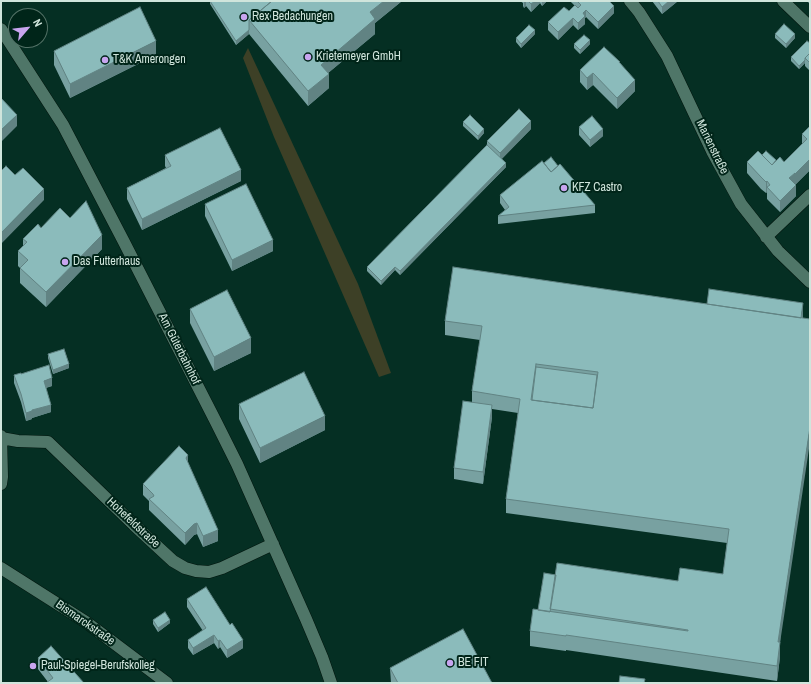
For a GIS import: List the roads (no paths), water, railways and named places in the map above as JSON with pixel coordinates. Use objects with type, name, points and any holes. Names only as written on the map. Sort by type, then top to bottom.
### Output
[{"type":"street","name":"Marienstraße","points":[[630,1],[639,12],[667,56],[712,151],[741,204],[778,251],[810,282]]},
{"type":"street","points":[[783,1],[810,27]]},
{"type":"street","name":"Am Güterbahnhof","points":[[1,28],[63,125],[216,422],[237,464],[273,544],[322,657],[331,683]]},
{"type":"street","points":[[766,237],[810,195]]},
{"type":"street","name":"Hohefeldstraße","points":[[1,484],[1,437],[18,441],[48,442],[173,561],[185,568],[209,572],[222,568],[273,544]]},
{"type":"street","name":"Bismarckstraße","points":[[1,568],[86,622],[167,683]]},
{"type":"place","name":"Rex Bedachungen","points":[[244,17]]},
{"type":"place","name":"Krietemeyer GmbH","points":[[308,57]]},
{"type":"place","name":"T&K Amerongen","points":[[105,60]]},
{"type":"place","name":"KFZ Castro","points":[[564,188]]},
{"type":"place","name":"Das Futterhaus","points":[[65,262]]},
{"type":"place","name":"BE FIT","points":[[450,663]]},
{"type":"place","name":"Paul-Spiegel-Berufskolleg","points":[[33,666]]}]
